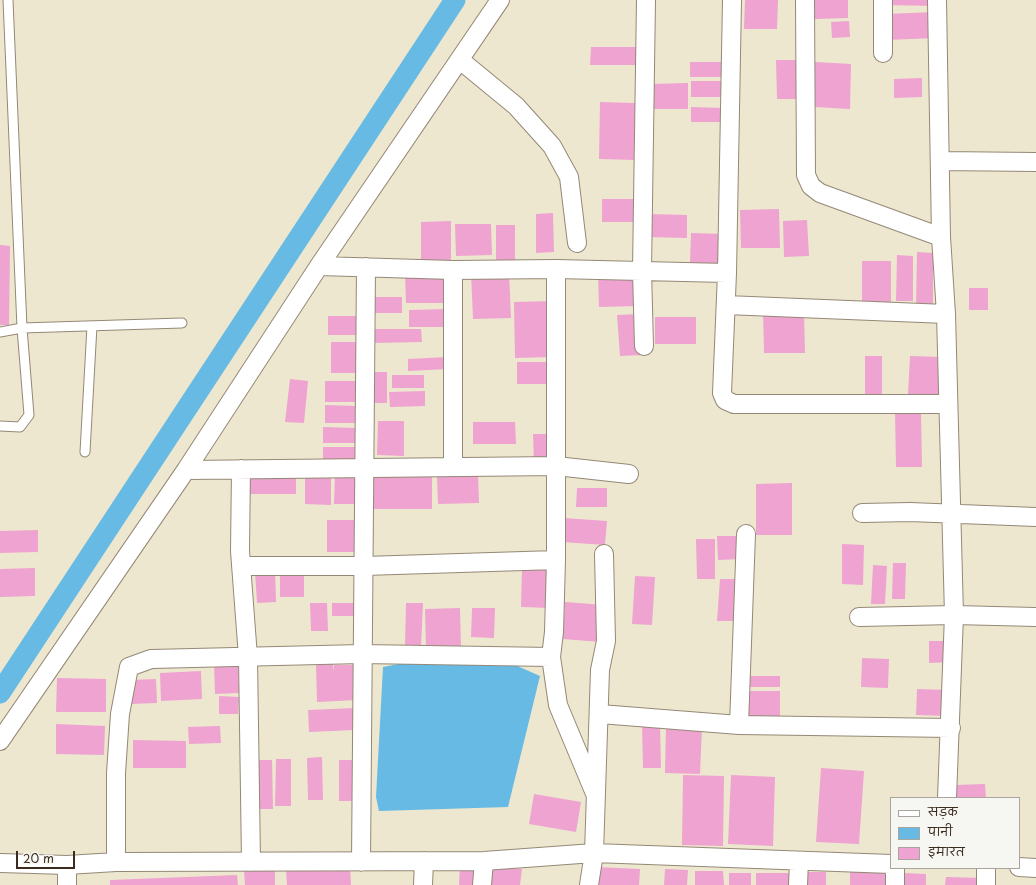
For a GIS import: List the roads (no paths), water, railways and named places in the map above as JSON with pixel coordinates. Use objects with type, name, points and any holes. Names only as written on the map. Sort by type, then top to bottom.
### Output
[{"type":"street","points":[[0,741],[186,470],[319,266],[500,0]]},
{"type":"street","points":[[644,346],[642,270],[646,0]]},
{"type":"street","points":[[732,0],[727,273],[722,393],[725,400],[734,404],[948,404]]},
{"type":"street","points":[[805,0],[806,175],[811,186],[820,193],[941,237]]},
{"type":"street","points":[[883,0],[883,53]]},
{"type":"street","points":[[937,0],[941,237],[946,314],[954,614],[951,728],[947,797]]},
{"type":"street","points":[[460,60],[516,106],[552,146],[569,177],[577,243]]},
{"type":"street","points":[[940,161],[1036,162]]},
{"type":"street","points":[[319,266],[366,266],[452,270],[556,269],[727,273]]},
{"type":"street","points":[[361,862],[366,266]]},
{"type":"street","points":[[556,269],[556,560],[551,657],[558,705],[596,796]]},
{"type":"street","points":[[452,270],[453,467]]},
{"type":"street","points":[[726,305],[946,314]]},
{"type":"street","points":[[186,470],[556,466],[630,474]]},
{"type":"street","points":[[241,469],[241,566],[248,657],[251,862]]},
{"type":"street","points":[[862,513],[910,512],[1036,517]]},
{"type":"street","points":[[739,726],[746,534]]},
{"type":"street","points":[[589,885],[594,853],[600,714],[600,670],[606,641],[604,554]]},
{"type":"street","points":[[241,566],[364,566],[556,560]]},
{"type":"street","points":[[859,617],[954,614],[1036,617]]},
{"type":"street","points":[[116,862],[116,773],[120,714],[129,667],[151,659],[362,654],[551,657]]},
{"type":"street","points":[[600,714],[739,726],[951,728]]},
{"type":"street","points":[[0,863],[67,865],[116,862],[484,861],[594,853],[890,864]]},
{"type":"street","points":[[422,885],[424,861]]},
{"type":"street","points":[[482,885],[484,861]]},
{"type":"street","points":[[798,885],[799,861]]},
{"type":"street","points":[[67,865],[67,885]]},
{"type":"street","points":[[1020,867],[1036,868]]},
{"type":"street","points":[[895,869],[895,885]]},
{"type":"street","points":[[986,869],[986,885]]},
{"type":"lane","points":[[0,426],[20,427],[29,415],[22,328],[8,0]]},
{"type":"lane","points":[[0,332],[22,328],[182,323]]},
{"type":"lane","points":[[85,452],[92,326]]},
{"type":"water","points":[[499,658],[540,676],[508,807],[379,811],[376,797],[383,667],[409,662]]},
{"type":"waterway","points":[[0,693],[455,0]]}]
